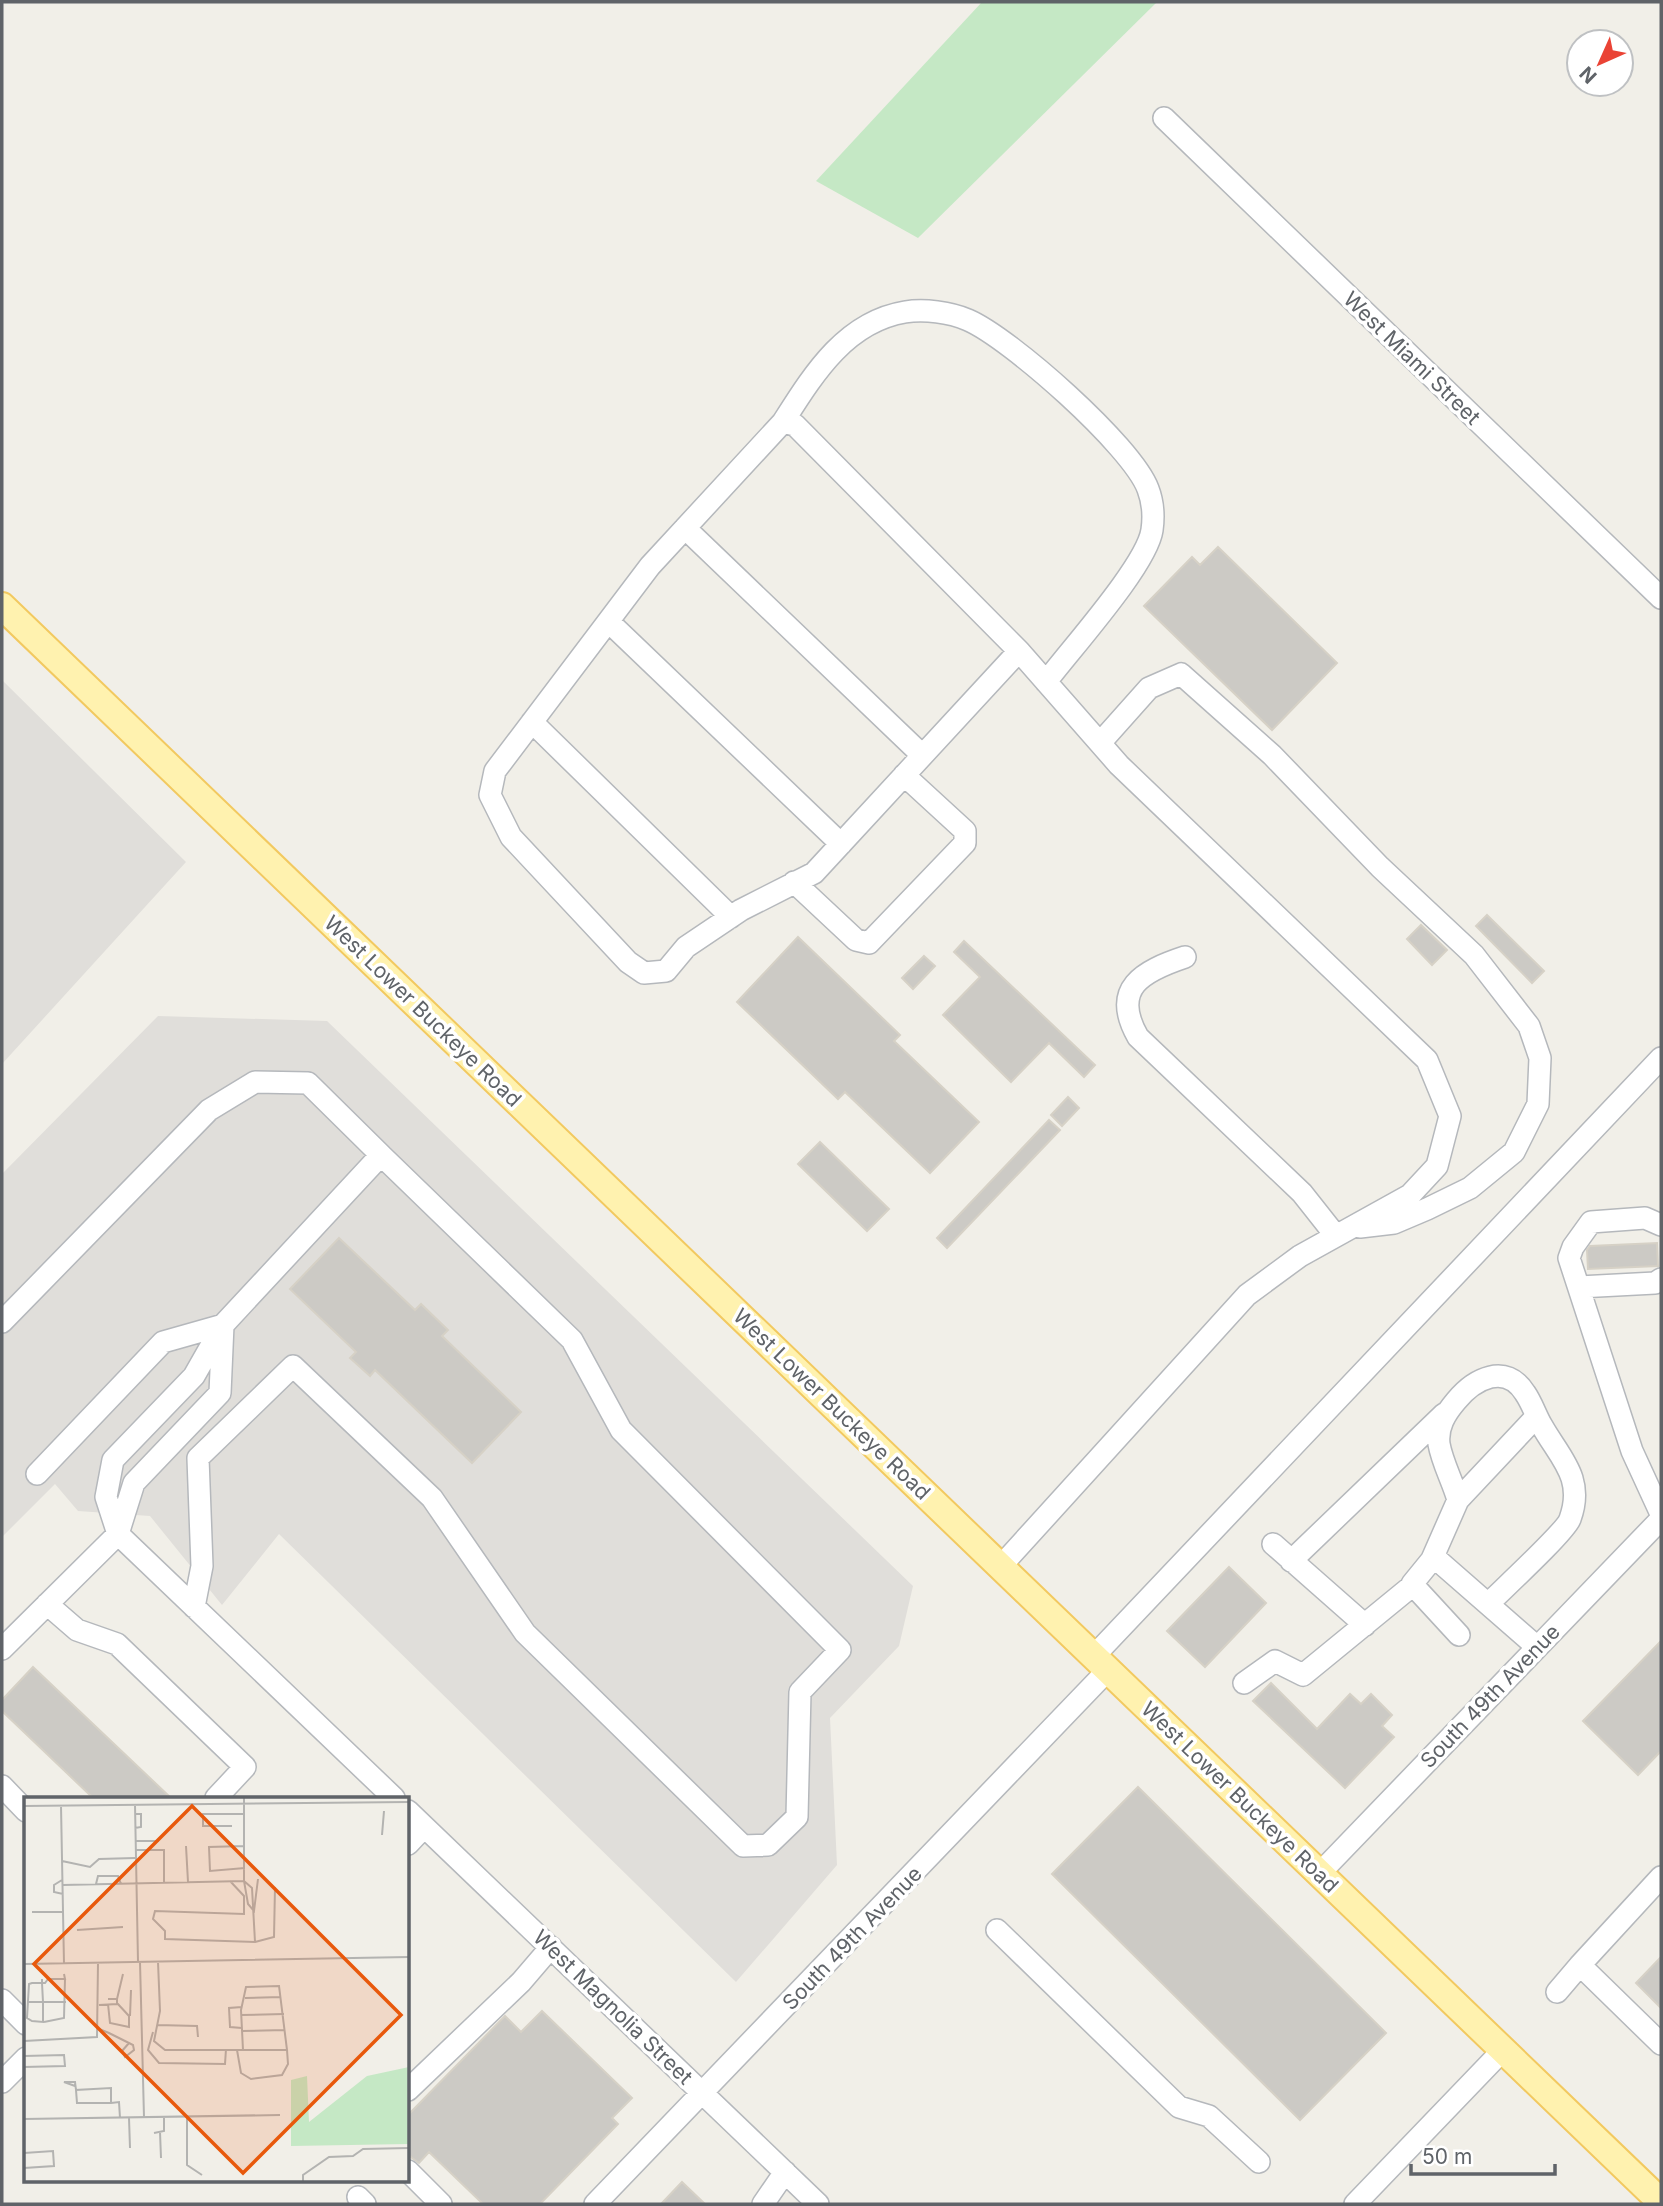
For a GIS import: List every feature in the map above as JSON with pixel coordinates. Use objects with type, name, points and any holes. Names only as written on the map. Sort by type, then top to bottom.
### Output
[{"type":"main road","name":"West Lower Buckeye Road","points":[[2,606],[1503,2050],[1657,2202]]},
{"type":"street","name":"West Miami Street","points":[[1164,118],[1661,598]]},
{"type":"street","points":[[1019,651],[814,873],[731,917],[686,947],[666,971],[644,973],[628,962],[512,837],[490,795],[495,771],[650,566],[783,422],[811,377],[831,352],[879,319],[897,314],[940,312],[967,319],[1003,340],[1049,379],[1126,453],[1147,487],[1153,512],[1149,543],[1137,564],[1046,682]]},
{"type":"street","points":[[783,422],[795,425],[1019,651],[1100,743],[1427,1060],[1450,1116],[1437,1166],[1410,1195],[1300,1256],[1247,1295],[1000,1566]]},
{"type":"street","points":[[685,528],[922,755]]},
{"type":"street","points":[[609,622],[841,844]]},
{"type":"street","points":[[1100,743],[1149,688],[1181,674],[1231,722],[1272,755],[1380,867],[1474,955],[1529,1026],[1540,1058],[1538,1104],[1514,1152],[1469,1188],[1427,1209],[1394,1223],[1343,1232]]},
{"type":"street","points":[[533,722],[731,917]]},
{"type":"street","points":[[794,882],[856,940],[869,943],[965,843],[965,831],[904,775]]},
{"type":"street","points":[[1185,957],[1140,976],[1130,990],[1128,1020],[1138,1037],[1343,1232]]},
{"type":"street","name":"South 49th Avenue","points":[[595,2204],[703,2094],[1661,1058]]},
{"type":"street","points":[[2,1322],[209,1110],[255,1082],[308,1083],[572,1340],[621,1430],[840,1650],[800,1692],[797,1817],[768,1845],[743,1846],[525,1633],[432,1497],[293,1366],[198,1458],[202,1566],[194,1606]]},
{"type":"street","points":[[381,1155],[223,1325],[194,1376],[113,1460],[106,1497],[118,1534],[393,1797]]},
{"type":"street","points":[[1661,1225],[1645,1218],[1591,1222],[1580,1233],[1569,1258],[1632,1451],[1661,1517]]},
{"type":"street","points":[[1579,1287],[1655,1283],[1661,1279]]},
{"type":"street","points":[[37,1474],[163,1342],[223,1325]]},
{"type":"street","points":[[2,1649],[118,1534],[134,1483],[220,1393],[223,1325]]},
{"type":"street","points":[[1292,1561],[1323,1534],[1465,1390],[1482,1378],[1498,1374],[1517,1382],[1536,1417],[1570,1468],[1574,1498],[1569,1521],[1488,1604]]},
{"type":"street","points":[[1450,1407],[1438,1429],[1439,1447],[1458,1500]]},
{"type":"street","points":[[1459,1635],[1413,1586],[1413,1580],[1432,1559],[1458,1500],[1536,1417]]},
{"type":"street","name":"South 49th Avenue","points":[[1319,1874],[1661,1517]]},
{"type":"street","points":[[1273,1544],[1365,1625]]},
{"type":"street","points":[[1432,1559],[1441,1561],[1537,1647]]},
{"type":"street","points":[[1244,1683],[1275,1661],[1303,1675],[1413,1586]]},
{"type":"street","points":[[47,1604],[77,1630],[117,1644],[245,1767],[217,1797]]},
{"type":"street","points":[[2,1786],[24,1809]]},
{"type":"street","name":"West Magnolia Street","points":[[410,1813],[818,2204]]},
{"type":"street","points":[[410,1842],[424,1827]]},
{"type":"street","points":[[1557,1993],[1661,1877]]},
{"type":"street","points":[[997,1930],[1179,2107],[1209,2116],[1259,2162]]},
{"type":"street","points":[[410,2088],[521,1982],[551,1947]]},
{"type":"street","points":[[1580,1965],[1661,2045]]},
{"type":"street","points":[[2,2000],[24,2022]]},
{"type":"street","points":[[1355,2204],[1503,2050]]},
{"type":"street","points":[[2,2082],[24,2060]]},
{"type":"street","points":[[763,2204],[785,2172]]},
{"type":"street","points":[[410,2173],[441,2204]]},
{"type":"shaded area","points":[[2,680],[186,862],[2,1064]]},
{"type":"shaded area","points":[[158,1016],[327,1021],[913,1586],[899,1646],[830,1718],[837,1865],[736,1982],[279,1534],[222,1605],[150,1516],[78,1511],[55,1484],[2,1537],[2,1174]]},
{"type":"green space","points":[[982,2],[1157,2],[918,238],[816,181]]},
{"type":"building","points":[[1218,547],[1337,663],[1272,730],[1144,606],[1192,557],[1200,565]]},
{"type":"building","points":[[1487,915],[1544,971],[1532,983],[1476,926]]},
{"type":"building","points":[[1421,925],[1447,950],[1432,965],[1407,939]]},
{"type":"building","points":[[798,937],[900,1035],[894,1041],[979,1122],[930,1173],[845,1092],[838,1099],[737,1002]]},
{"type":"building","points":[[964,941],[1095,1065],[1084,1077],[1049,1043],[1011,1082],[943,1015],[980,977],[954,952]]},
{"type":"building","points":[[924,956],[935,966],[913,989],[902,978]]},
{"type":"building","points":[[1068,1097],[1079,1108],[1062,1126],[1051,1115]]},
{"type":"building","points":[[1049,1120],[1060,1130],[947,1248],[937,1238]]},
{"type":"building","points":[[820,1142],[889,1209],[867,1231],[798,1164]]},
{"type":"building","points":[[339,1238],[415,1310],[421,1304],[448,1330],[442,1336],[521,1412],[472,1463],[375,1370],[370,1376],[350,1358],[356,1352],[290,1289]]},
{"type":"building","points":[[1657,1243],[1658,1266],[1588,1269],[1587,1250],[1590,1246]]},
{"type":"building","points":[[1229,1567],[1266,1603],[1205,1667],[1167,1631]]},
{"type":"building","points":[[1661,1641],[1661,1751],[1638,1775],[1583,1721]]},
{"type":"building","points":[[33,1667],[170,1797],[92,1797],[2,1711],[2,1700]]},
{"type":"building","points":[[1271,1683],[1317,1729],[1350,1694],[1361,1704],[1371,1694],[1392,1715],[1382,1726],[1394,1737],[1345,1788],[1253,1701]]},
{"type":"building","points":[[1138,1787],[1386,2033],[1300,2120],[1052,1874]]},
{"type":"building","points":[[1661,1957],[1661,2008],[1636,1983]]},
{"type":"building","points":[[542,2011],[632,2098],[612,2118],[618,2124],[540,2204],[483,2204],[429,2152],[419,2163],[410,2156],[410,2113],[505,2016],[521,2032]]},
{"type":"building","points":[[682,2182],[705,2204],[661,2204]]}]
